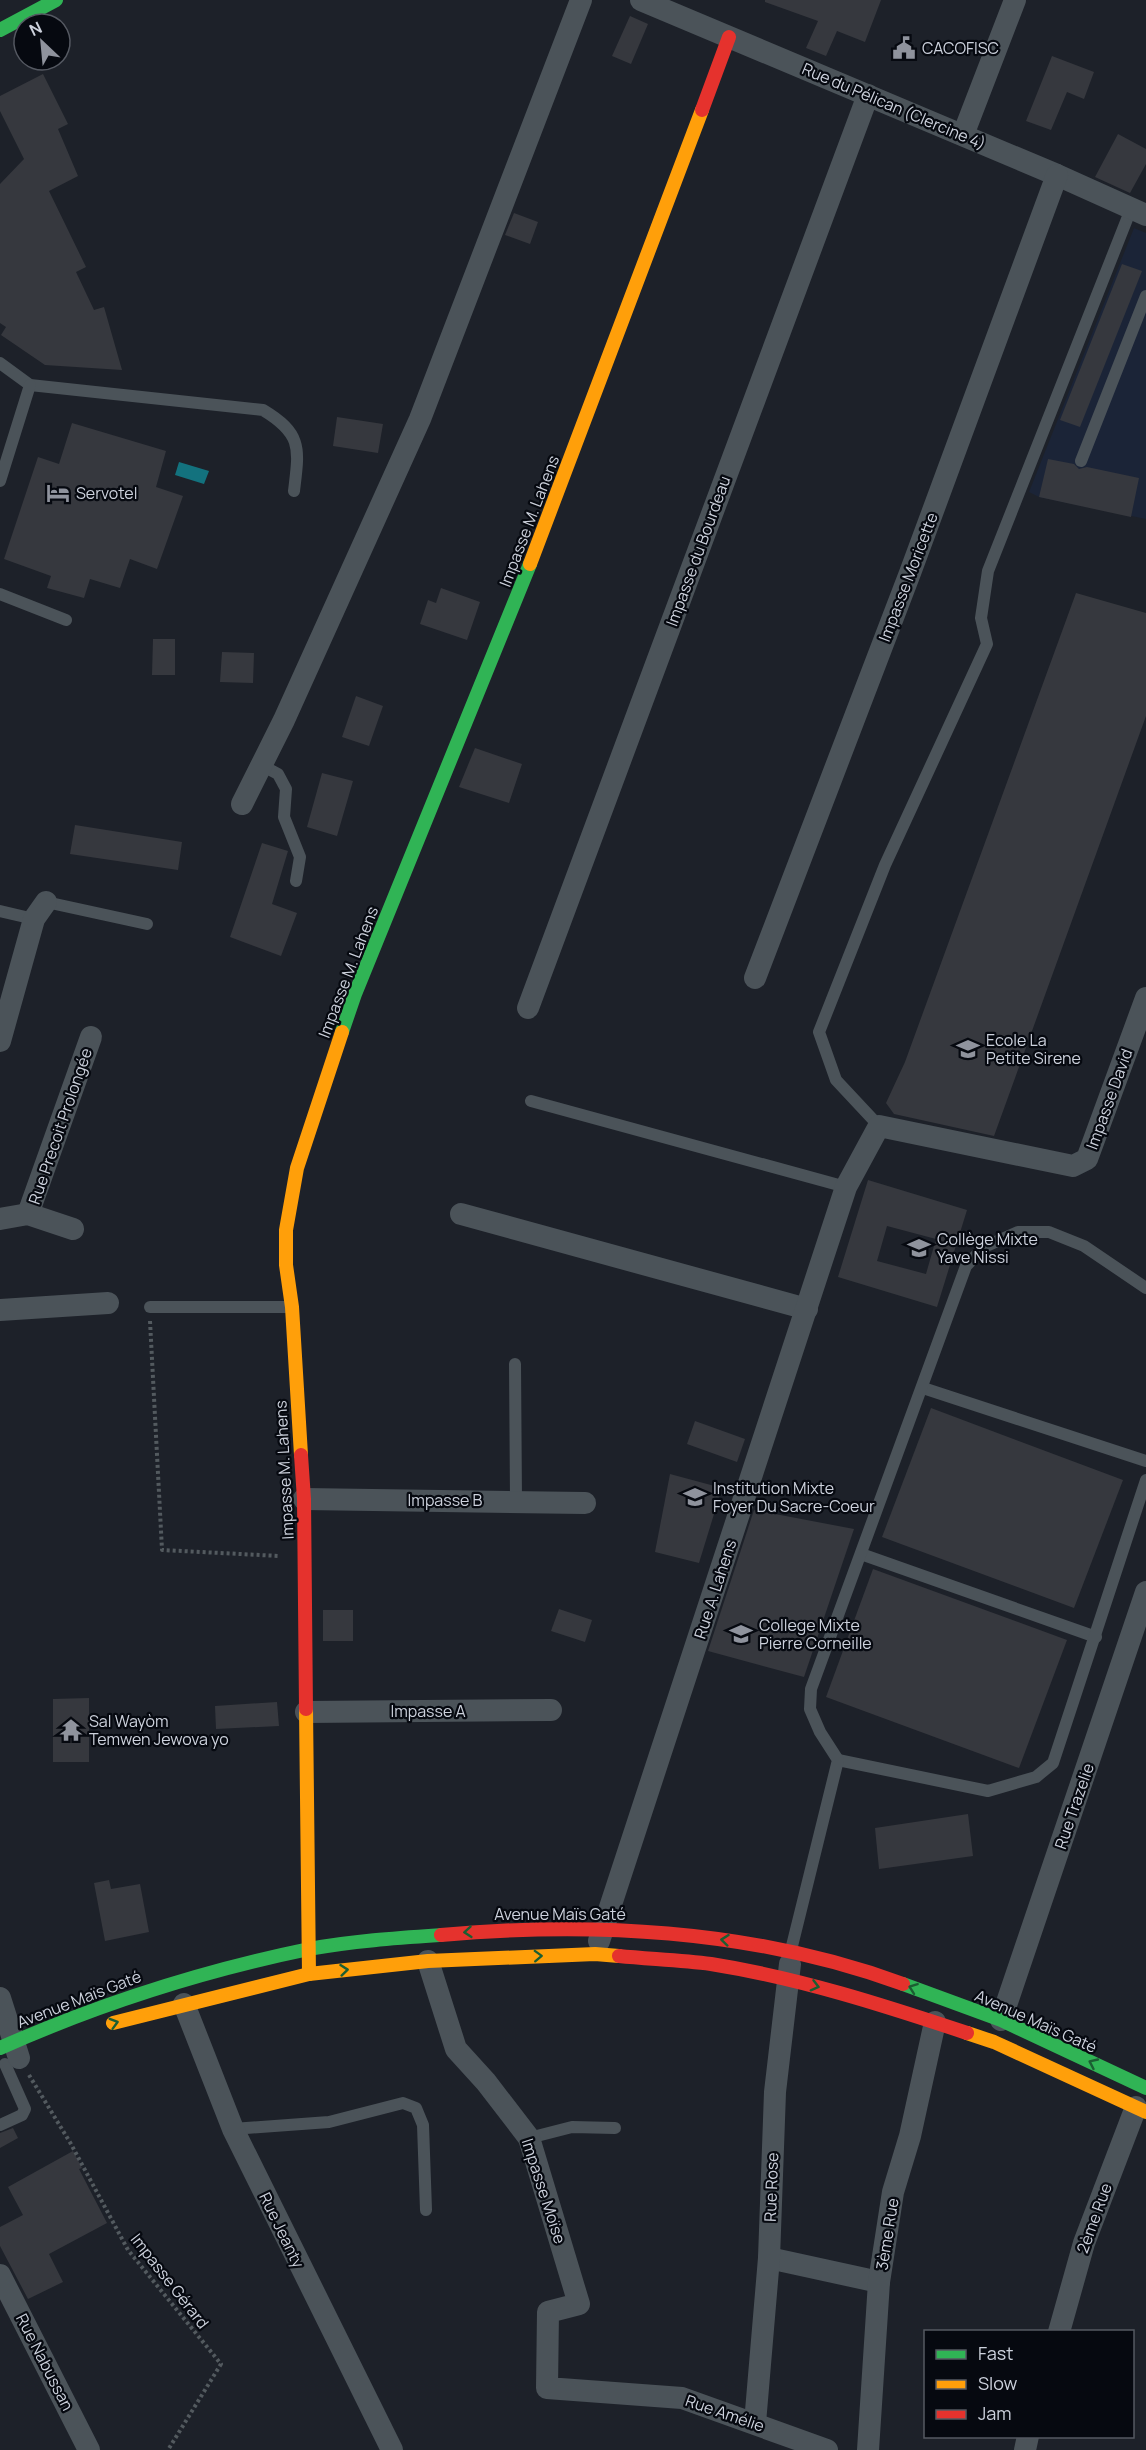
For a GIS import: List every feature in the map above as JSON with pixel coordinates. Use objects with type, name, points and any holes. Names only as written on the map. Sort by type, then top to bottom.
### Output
[{"type":"main road","points":[[0,30],[56,0]]},
{"type":"main road","name":"Impasse M. Lahens","points":[[309,1974],[304,1499],[292,1308],[286,1265],[286,1230],[297,1168],[355,994],[550,516],[729,38]]},
{"type":"main road","name":"Avenue Maïs Gaté","points":[[11,2056],[61,2021],[177,1982],[310,1949],[378,1940],[504,1929],[604,1928],[735,1941],[867,1971],[1001,2020],[1143,2102]]},
{"type":"main road","name":"Avenue Maïs Gaté","points":[[94,2030],[184,2004],[309,1974],[428,1961],[595,1954],[709,1964],[789,1979],[872,2001],[994,2042],[1143,2102]]},
{"type":"street","points":[[242,804],[420,419],[581,0]]},
{"type":"street","name":"Rue du Pélican (Clercine 4)","points":[[641,0],[1058,175],[1138,212]]},
{"type":"street","points":[[963,135],[1015,0]]},
{"type":"street","name":"Impasse du Bourdeau","points":[[528,1008],[868,94]]},
{"type":"street","name":"Impasse Moricette","points":[[755,978],[910,573],[1058,175]]},
{"type":"street","points":[[0,1041],[40,910]]},
{"type":"street","name":"Impasse David","points":[[879,1126],[1073,1166],[1081,1164],[1087,1159],[1146,998]]},
{"type":"street","name":"Rue Precoit Prolongée","points":[[28,1214],[91,1037]]},
{"type":"street","name":"Rue A. Lahens","points":[[595,1954],[846,1186],[879,1126]]},
{"type":"street","points":[[0,1220],[28,1214],[73,1229]]},
{"type":"street","points":[[461,1214],[807,1309]]},
{"type":"street","points":[[0,1310],[108,1303]]},
{"type":"street","name":"Impasse B","points":[[304,1499],[516,1500],[585,1503]]},
{"type":"street","name":"Rue Trazelie","points":[[1001,2020],[1146,1592]]},
{"type":"street","name":"Impasse A","points":[[306,1712],[551,1710]]},
{"type":"street","name":"Rue Rose","points":[[755,2423],[769,2258],[775,2092],[789,1979],[790,1952]]},
{"type":"street","name":"Impasse Moïse","points":[[428,1961],[456,2049],[486,2082],[529,2138],[579,2304],[548,2312],[547,2388]]},
{"type":"street","points":[[0,1998],[11,2056]]},
{"type":"street","name":"Rue Jeanty","points":[[184,2004],[233,2129],[392,2450]]},
{"type":"street","name":"3ème Rue","points":[[868,2450],[879,2282],[893,2192],[909,2136],[935,2022]]},
{"type":"street","name":"2ème Rue","points":[[1059,2330],[1084,2243],[1143,2102]]},
{"type":"street","points":[[769,2258],[879,2282]]},
{"type":"street","name":"Rue Nabussan","points":[[0,2275],[90,2450]]},
{"type":"street","name":"Rue Amélie","points":[[547,2388],[682,2398],[827,2450]]},
{"type":"lane","points":[[879,1126],[836,1080],[819,1032],[885,865],[987,644],[981,618],[988,571],[1138,212]]},
{"type":"lane","points":[[1081,461],[1146,296]]},
{"type":"lane","points":[[0,363],[30,385],[263,410],[282,421],[292,434],[298,453],[294,491]]},
{"type":"lane","points":[[0,481],[30,385]]},
{"type":"lane","points":[[0,594],[66,621]]},
{"type":"lane","points":[[261,765],[278,774],[286,789],[284,816],[300,857],[296,881]]},
{"type":"lane","points":[[0,911],[40,910],[147,924]]},
{"type":"lane","points":[[531,1101],[846,1186]]},
{"type":"lane","points":[[1146,1288],[1084,1246],[1049,1232],[1018,1232],[984,1247],[966,1266],[811,1689],[810,1709],[820,1732],[838,1760],[988,1791],[1036,1777],[1053,1763],[1146,1480]]},
{"type":"lane","points":[[150,1307],[292,1308]]},
{"type":"lane","points":[[515,1364],[516,1500]]},
{"type":"lane","points":[[923,1388],[1146,1461]]},
{"type":"lane","points":[[861,1554],[1096,1637]]},
{"type":"lane","points":[[790,1952],[838,1760]]},
{"type":"lane","points":[[0,2125],[22,2115],[25,2109],[11,2056]]},
{"type":"lane","points":[[233,2129],[329,2122],[403,2103],[416,2108],[423,2125],[426,2210]]},
{"type":"lane","points":[[529,2138],[572,2127],[615,2128]]},
{"type":"path","points":[[150,1307],[162,1550],[304,1557]]},
{"type":"path","name":"Impasse Gérard","points":[[11,2056],[71,2144],[128,2250],[221,2364],[168,2450]]},
{"type":"shaded area","points":[[1134,228],[1146,233],[1146,519],[1039,497],[1029,492]]},
{"type":"water","points":[[179,462],[209,471],[204,484],[175,475]]},
{"type":"building","points":[[765,0],[881,0],[865,42],[837,31],[826,56],[806,48],[818,21],[765,2]]},
{"type":"building","points":[[630,16],[648,24],[631,64],[612,56]]},
{"type":"building","points":[[1052,56],[1094,72],[1084,99],[1067,92],[1051,130],[1026,121]]},
{"type":"building","points":[[43,74],[68,124],[58,129],[78,176],[49,191],[86,267],[76,272],[94,310],[104,307],[122,370],[45,365],[1,335],[6,327],[0,323],[0,184],[24,159],[0,111],[0,96]]},
{"type":"building","points":[[1118,134],[1146,149],[1146,164],[1130,193],[1095,177]]},
{"type":"building","points":[[514,213],[538,222],[530,244],[505,235]]},
{"type":"building","points":[[1122,264],[1142,271],[1080,427],[1060,420]]},
{"type":"building","points":[[337,417],[383,424],[378,453],[333,446]]},
{"type":"building","points":[[72,423],[166,451],[156,487],[183,496],[157,569],[130,559],[120,588],[90,579],[84,598],[47,588],[51,576],[4,559],[38,457],[59,464]]},
{"type":"building","points":[[1048,459],[1074,464],[1079,469],[1087,467],[1139,478],[1131,517],[1039,497]]},
{"type":"building","points":[[441,588],[480,602],[467,640],[420,624],[428,600],[436,603]]},
{"type":"building","points":[[1076,593],[1146,613],[1146,716],[994,1136],[894,1114],[886,1103],[905,1062]]},
{"type":"building","points":[[153,639],[175,639],[175,675],[152,675]]},
{"type":"building","points":[[222,652],[254,653],[253,683],[220,682]]},
{"type":"building","points":[[356,696],[383,706],[369,746],[342,737]]},
{"type":"building","points":[[475,748],[522,764],[509,803],[459,787]]},
{"type":"building","points":[[322,773],[353,781],[337,836],[307,827]]},
{"type":"building","points":[[75,825],[182,842],[178,870],[70,854]]},
{"type":"building","points":[[262,843],[288,851],[272,904],[297,913],[281,956],[230,937]]},
{"type":"building","points":[[868,1180],[967,1210],[937,1307],[838,1277]],"holes":[[[887,1226],[936,1239],[926,1274],[877,1261]]]},
{"type":"building","points":[[931,1408],[1123,1480],[1074,1608],[882,1537]]},
{"type":"building","points":[[695,1421],[745,1439],[737,1462],[687,1444]]},
{"type":"building","points":[[670,1474],[722,1488],[699,1563],[655,1552]]},
{"type":"building","points":[[754,1510],[854,1529],[804,1677],[708,1651]]},
{"type":"building","points":[[873,1569],[1067,1640],[1019,1768],[826,1697]]},
{"type":"building","points":[[559,1609],[592,1620],[585,1642],[551,1631]]},
{"type":"building","points":[[323,1610],[353,1610],[353,1641],[323,1641]]},
{"type":"building","name":"Sal Wayòm Temwen Jewova yo","points":[[89,1698],[89,1762],[53,1762],[53,1699]]},
{"type":"building","points":[[277,1702],[279,1726],[216,1729],[215,1706]]},
{"type":"building","points":[[968,1814],[973,1856],[879,1869],[875,1828]]},
{"type":"building","points":[[109,1880],[111,1889],[140,1884],[149,1932],[105,1941],[94,1883]]},
{"type":"building","points":[[13,2128],[18,2138],[0,2148],[0,2133]]},
{"type":"building","points":[[73,2151],[82,2168],[79,2169],[107,2223],[49,2254],[63,2282],[28,2299],[0,2246],[0,2227],[23,2215],[8,2187]]},
{"type":"traffic: fast","points":[[0,30],[56,0]]},
{"type":"traffic: fast","points":[[342,1032],[355,994],[530,564]]},
{"type":"traffic: fast","points":[[0,2048],[75,2017],[190,1978],[325,1946],[441,1935]]},
{"type":"traffic: fast","points":[[903,1984],[1001,2020],[1146,2088]]},
{"type":"traffic: slow","points":[[530,564],[702,110]]},
{"type":"traffic: slow","points":[[301,1455],[292,1307],[286,1265],[286,1230],[297,1168],[342,1032]]},
{"type":"traffic: slow","points":[[306,1709],[309,1974]]},
{"type":"traffic: slow","points":[[113,2023],[309,1974],[428,1961],[595,1954],[619,1956]]},
{"type":"traffic: slow","points":[[967,2033],[994,2042],[1146,2112]]},
{"type":"traffic: jam","points":[[702,110],[729,37]]},
{"type":"traffic: jam","points":[[301,1455],[304,1499],[306,1709]]},
{"type":"traffic: jam","points":[[441,1935],[558,1929],[675,1934],[733,1941],[791,1952],[847,1966],[903,1984]]},
{"type":"traffic: jam","points":[[619,1956],[711,1964],[776,1977],[872,2003],[967,2033]]},
{"type":"place","name":"CACOFISC","points":[[904,48]]},
{"type":"place","name":"Servotel","points":[[58,493]]},
{"type":"place","name":"Ecole La Petite Sirene","points":[[968,1049]]},
{"type":"place","name":"Collège Mixte Yave Nissi","points":[[919,1248]]},
{"type":"place","name":"Institution Mixte Foyer Du Sacre-Coeur","points":[[695,1497]]},
{"type":"place","name":"College Mixte Pierre Corneille","points":[[741,1634]]},
{"type":"place","name":"Sal Wayòm Temwen Jewova yo","points":[[71,1730]]}]
